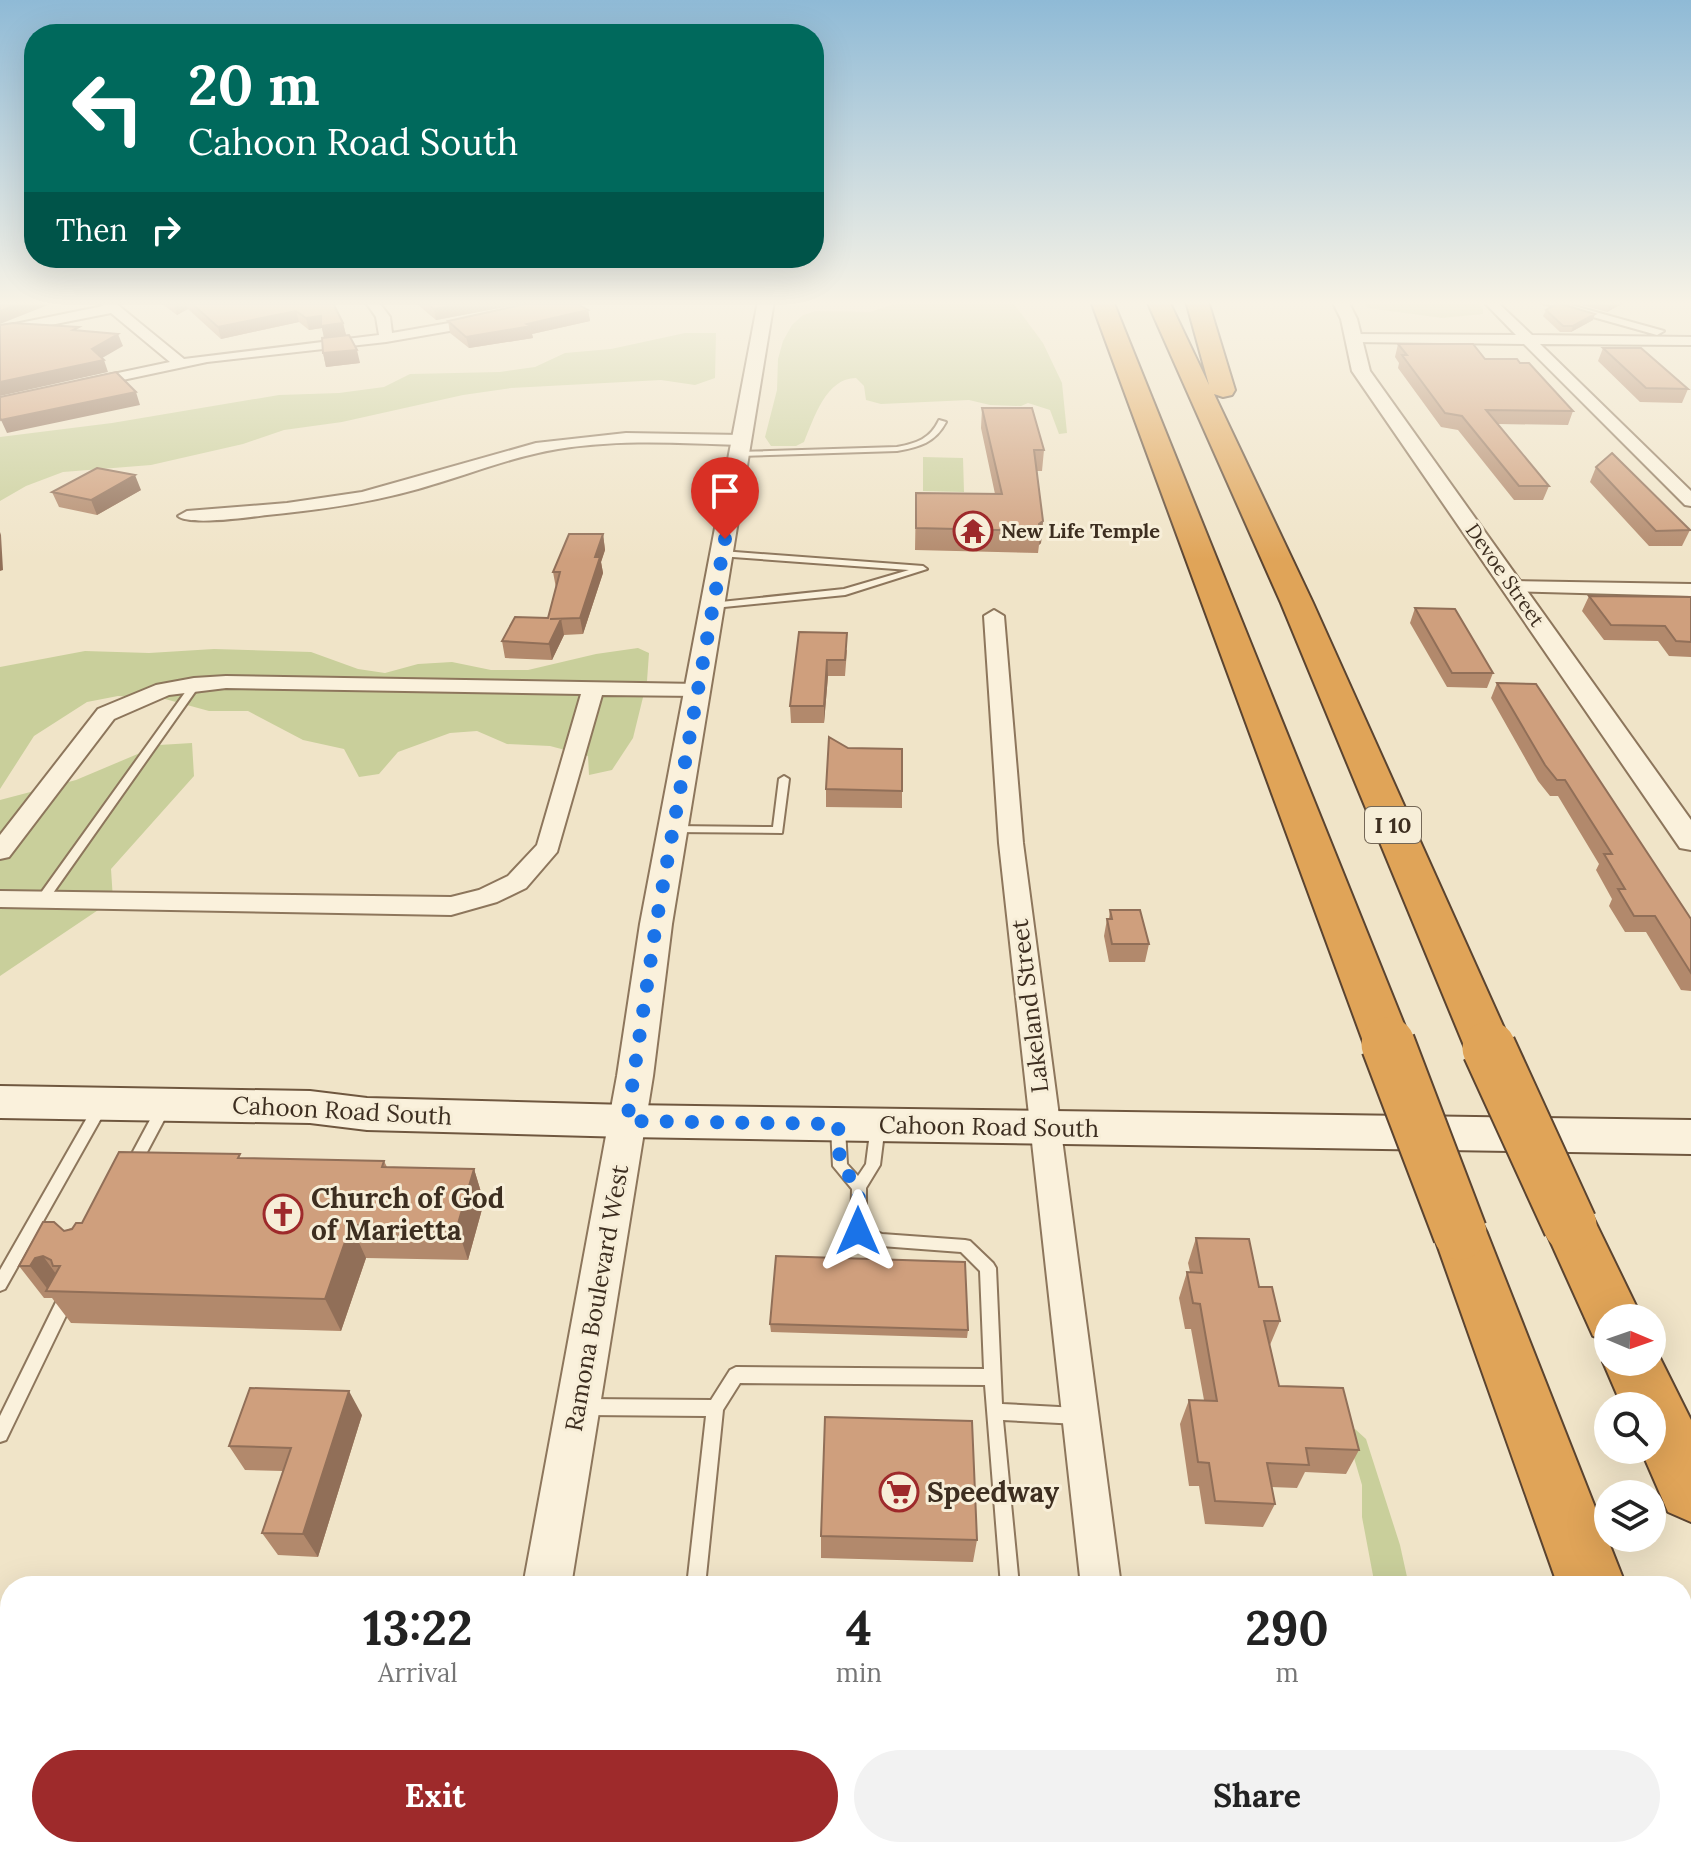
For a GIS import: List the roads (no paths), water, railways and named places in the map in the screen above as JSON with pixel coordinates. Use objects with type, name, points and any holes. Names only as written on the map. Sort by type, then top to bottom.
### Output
[{"type":"highway","points":[[1127,388],[1153,437]]},
{"type":"highway","points":[[1134,388],[1388,1044],[1588,1576]]},
{"type":"highway","name":"I 10","points":[[1197,388],[1297,603],[1489,1048],[1607,1304]]},
{"type":"highway","points":[[1222,388],[1226,403],[1225,448]]},
{"type":"highway","points":[[1639,1376],[1691,1490]]},
{"type":"main road","name":"Cahoon Road South","points":[[0,1102],[310,1107],[367,1114],[627,1121],[1691,1137]]},
{"type":"street","name":"Ramona Boulevard West","points":[[549,1576],[627,1121],[656,924],[751,388]]},
{"type":"street","name":"Devoe Street","points":[[1373,388],[1691,841]]},
{"type":"street","points":[[1577,388],[1691,501]]},
{"type":"street","points":[[187,516],[307,508],[412,485],[476,463],[537,447],[579,441],[610,438],[740,447]]},
{"type":"street","points":[[1512,587],[1691,590]]},
{"type":"street","name":"Lakeland Street","points":[[994,616],[1011,843],[1100,1576]]},
{"type":"street","points":[[0,851],[106,714],[128,701],[158,690],[197,682],[699,690]]},
{"type":"street","points":[[0,899],[451,906],[488,896],[517,882],[548,847],[593,688]]},
{"type":"lane","points":[[740,447],[897,449],[929,439],[937,434],[942,422]]},
{"type":"lane","points":[[714,605],[845,592],[923,569],[722,554]]},
{"type":"lane","points":[[42,900],[197,682]]},
{"type":"lane","points":[[673,829],[778,831],[784,779]]},
{"type":"lane","points":[[0,1284],[102,1103]]},
{"type":"lane","points":[[128,1176],[165,1104]]},
{"type":"lane","points":[[858,1125],[873,1165],[859,1187],[858,1231],[881,1240],[965,1246],[988,1268],[994,1412],[1009,1576]]},
{"type":"lane","points":[[858,1125],[840,1166],[859,1187]]},
{"type":"lane","points":[[0,1434],[66,1299]]},
{"type":"lane","points":[[697,1576],[715,1408],[736,1375],[993,1377]]},
{"type":"lane","points":[[577,1407],[715,1408]]},
{"type":"lane","points":[[994,1412],[1081,1416]]},
{"type":"place","name":"New Life Temple","points":[[973,531]]},
{"type":"place","name":"Church of God of Marietta","points":[[283,1214]]},
{"type":"place","name":"Speedway","points":[[899,1492]]}]
